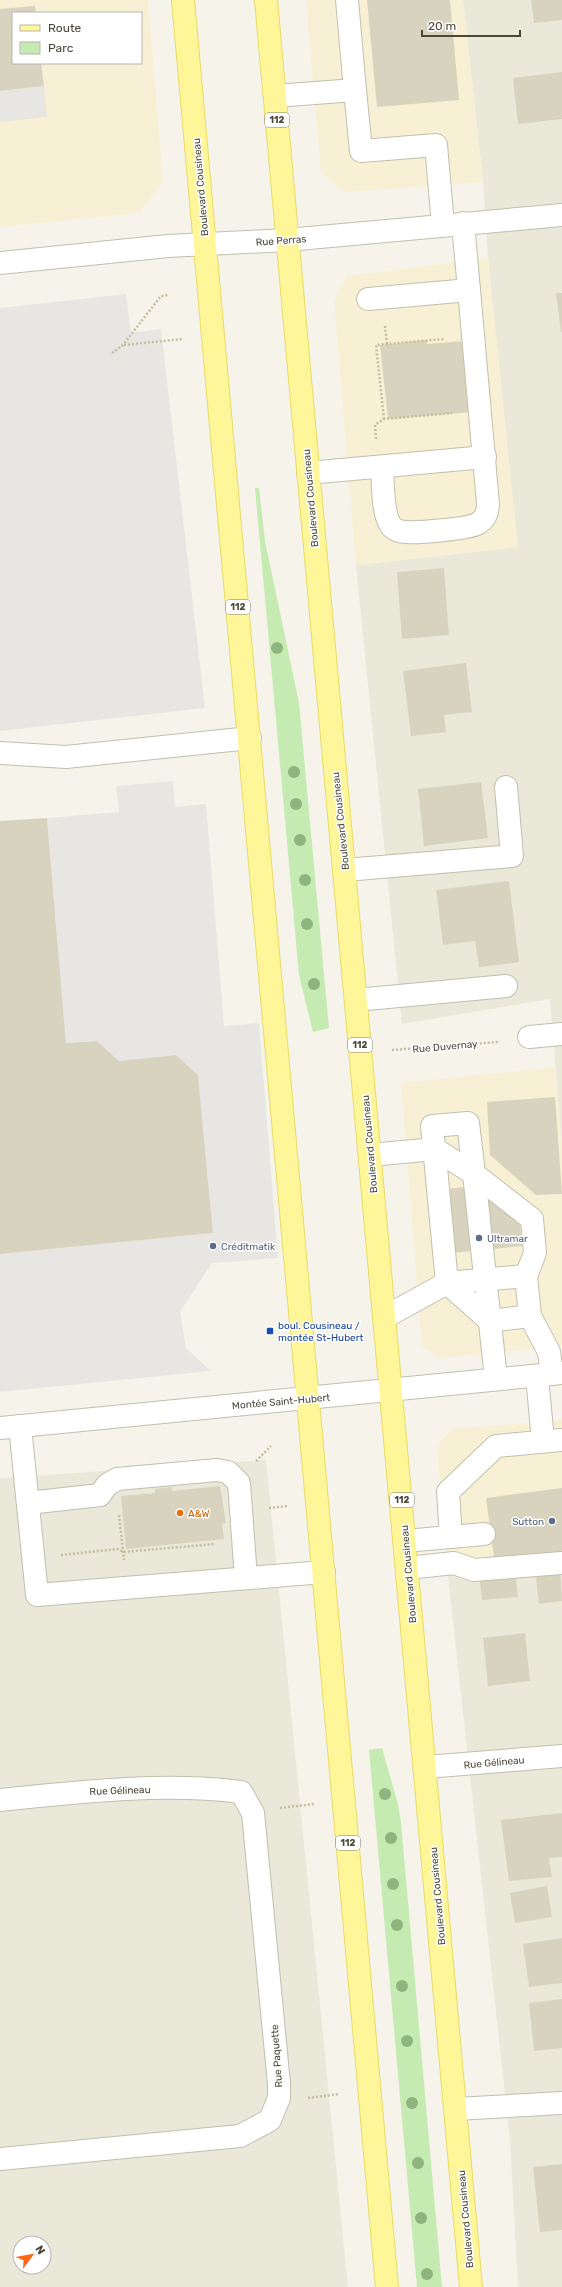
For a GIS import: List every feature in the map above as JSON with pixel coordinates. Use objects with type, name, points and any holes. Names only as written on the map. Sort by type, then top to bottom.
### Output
[{"type":"main road","name":"Boulevard Cousineau","points":[[183,0],[309,1398],[387,2287]]},
{"type":"main road","name":"Boulevard Cousineau","points":[[266,0],[426,1767],[471,2287]]},
{"type":"street","points":[[347,0],[361,151],[436,145],[469,290],[485,457],[488,510],[481,522],[470,526],[408,532],[396,530],[388,521],[382,467]]},
{"type":"street","points":[[275,96],[355,90]]},
{"type":"street","name":"Rue Perras","points":[[0,263],[205,243],[287,240],[562,215]]},
{"type":"street","points":[[368,299],[469,290]]},
{"type":"street","points":[[308,473],[485,457]]},
{"type":"street","points":[[0,753],[66,757],[250,738]]},
{"type":"street","points":[[345,870],[512,856],[506,787]]},
{"type":"street","points":[[356,1000],[506,986]]},
{"type":"street","points":[[529,1037],[562,1034]]},
{"type":"street","points":[[496,1379],[490,1321],[486,1279],[468,1123],[432,1126],[447,1283],[490,1321],[530,1316]]},
{"type":"street","points":[[370,1155],[435,1149],[474,1174],[532,1219],[535,1253],[526,1276],[530,1316],[549,1352],[552,1440],[496,1446],[448,1492],[451,1537]]},
{"type":"street","points":[[385,1317],[447,1283],[526,1276]]},
{"type":"street","name":"Montée Saint-Hubert","points":[[10,1427],[550,1374]]},
{"type":"street","points":[[10,1427],[28,1503],[36,1595],[324,1572]]},
{"type":"street","points":[[28,1503],[100,1495],[107,1485],[117,1479],[217,1470],[228,1472],[236,1478],[240,1490],[246,1578]]},
{"type":"street","points":[[405,1541],[484,1534]]},
{"type":"street","points":[[408,1568],[454,1564],[474,1570],[562,1563]]},
{"type":"street","name":"Rue Gélineau","points":[[426,1767],[562,1756]]},
{"type":"street","name":"Rue Gélineau","points":[[0,1800],[107,1789],[214,1788],[241,1792]]},
{"type":"street","name":"Rue Paquette","points":[[0,2159],[240,2136],[270,2120],[279,2098],[279,2084],[254,1813],[241,1792]]},
{"type":"street","points":[[456,2110],[562,2103]]},
{"type":"path","points":[[112,353],[123,345],[161,296],[168,295]]},
{"type":"path","points":[[386,334],[387,344]]},
{"type":"path","points":[[447,338],[376,345],[384,420],[454,413]]},
{"type":"path","points":[[123,345],[182,339]]},
{"type":"path","name":"Rue Duvernay","points":[[392,1050],[498,1042]]},
{"type":"path","points":[[251,1466],[271,1446]]},
{"type":"path","points":[[118,1507],[123,1552]]},
{"type":"path","points":[[78,1553],[118,1549],[123,1552],[216,1544]]},
{"type":"path","points":[[278,1809],[314,1804]]},
{"type":"path","points":[[304,2099],[339,2094]]},
{"type":"shaded area","points":[[0,0],[148,0],[163,181],[139,213],[0,227]]},
{"type":"shaded area","points":[[306,0],[463,0],[483,182],[345,192],[321,172]]},
{"type":"shaded area","points":[[463,0],[562,0],[562,1148],[550,999],[402,1024],[356,565],[517,547],[488,258],[483,182]]},
{"type":"shaded area","points":[[44,86],[47,117],[0,122],[0,91]]},
{"type":"shaded area","points":[[488,258],[518,547],[356,565],[334,300],[347,276]]},
{"type":"shaded area","points":[[126,294],[131,333],[161,329],[205,708],[0,731],[0,308]]},
{"type":"shaded area","points":[[173,781],[175,807],[206,804],[224,1026],[259,1023],[278,1258],[212,1263],[180,1312],[186,1348],[211,1371],[0,1392],[0,1254],[213,1233],[198,1075],[176,1055],[119,1061],[97,1041],[66,1043],[47,818],[119,812],[116,786]]},
{"type":"shaded area","points":[[555,1067],[562,1148],[562,1346],[439,1358],[422,1346],[401,1083]]},
{"type":"shaded area","points":[[562,1420],[562,1564],[448,1576],[437,1446],[452,1429]]},
{"type":"shaded area","points":[[266,1460],[348,2287],[0,2287],[0,1478]]},
{"type":"shaded area","points":[[562,1564],[562,2287],[518,2287],[510,2139],[448,1576]]},
{"type":"green space","points":[[255,488],[259,488],[265,541],[299,703],[329,1028],[313,1032],[299,975]]},
{"type":"green space","points":[[382,1748],[398,1804],[401,1822],[442,2287],[417,2287],[369,1750]]},
{"type":"building","points":[[367,0],[450,0],[459,100],[377,107]]},
{"type":"building","points":[[531,0],[562,0],[562,20],[534,23]]},
{"type":"building","points":[[35,6],[36,12],[12,12],[12,64],[41,64],[44,86],[0,91],[0,9]]},
{"type":"building","points":[[562,72],[562,119],[518,124],[513,78]]},
{"type":"building","points":[[556,293],[562,293],[562,332],[561,332]]},
{"type":"building","points":[[427,340],[427,344],[465,341],[472,412],[388,419],[380,345]]},
{"type":"building","points":[[444,568],[449,635],[402,639],[397,572]]},
{"type":"building","points":[[466,663],[472,712],[444,715],[446,732],[411,736],[403,671]]},
{"type":"building","points":[[481,782],[488,838],[424,846],[418,789]]},
{"type":"building","points":[[47,818],[66,1043],[97,1041],[119,1061],[176,1055],[198,1075],[213,1233],[0,1254],[0,821]]},
{"type":"building","points":[[509,881],[519,962],[479,967],[475,941],[443,945],[436,890]]},
{"type":"building","points":[[555,1097],[562,1194],[536,1195],[490,1155],[487,1102]]},
{"type":"building","points":[[474,1186],[520,1225],[522,1246],[452,1253],[446,1189]]},
{"type":"building","points":[[220,1486],[226,1523],[222,1524],[224,1539],[126,1549],[121,1496],[155,1493],[155,1489],[172,1487],[172,1491]]},
{"type":"building","points":[[562,1488],[562,1556],[495,1564],[486,1498]]},
{"type":"building","points":[[560,1566],[562,1601],[539,1604],[535,1569]]},
{"type":"building","points":[[515,1572],[518,1597],[482,1600],[479,1575]]},
{"type":"building","points":[[525,1633],[530,1681],[488,1686],[483,1638]]},
{"type":"building","points":[[562,1813],[562,1857],[549,1858],[552,1877],[509,1881],[501,1820]]},
{"type":"building","points":[[547,1886],[552,1917],[515,1923],[510,1893]]},
{"type":"building","points":[[562,1938],[562,1983],[529,1987],[523,1944]]},
{"type":"building","points":[[562,1999],[562,2048],[534,2051],[529,2003]]},
{"type":"building","points":[[562,2164],[562,2230],[540,2232],[533,2167]]},
{"type":"place","name":"Ultramar","points":[[479,1238]]},
{"type":"place","name":"Créditmatik","points":[[213,1246]]},
{"type":"place","name":"boul. Cousineau / montée St-Hubert","points":[[270,1331]]},
{"type":"place","name":"A&W","points":[[180,1513]]},
{"type":"place","name":"Sutton","points":[[552,1521]]}]
